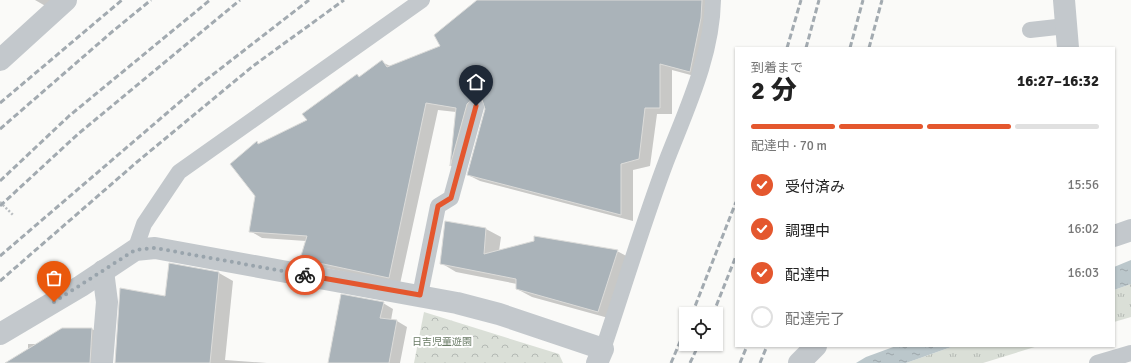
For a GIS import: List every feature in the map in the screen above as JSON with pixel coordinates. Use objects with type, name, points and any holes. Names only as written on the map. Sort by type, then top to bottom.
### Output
[{"type":"street","points":[[0,60],[66,0]]},
{"type":"street","points":[[1064,0],[1068,47]]},
{"type":"street","points":[[1115,236],[1131,230]]},
{"type":"street","points":[[0,334],[81,286],[135,250],[155,248],[420,295],[499,314],[600,356]]},
{"type":"street","points":[[102,363],[107,302],[103,271]]},
{"type":"street","points":[[799,363],[815,347]]},
{"type":"lane","points":[[135,250],[144,224],[179,172],[422,0]]},
{"type":"lane","points":[[600,356],[666,163],[694,92],[709,37],[713,0]]},
{"type":"lane","points":[[1030,30],[1066,26]]},
{"type":"lane","points":[[420,295],[438,206],[451,198],[476,106]]},
{"type":"lane","points":[[1097,363],[1131,353]]},
{"type":"path","points":[[0,202],[14,216]]},
{"type":"green space","points":[[1131,284],[1131,317],[1115,322],[1115,290]]},
{"type":"green space","name":"日吉児童遊園","points":[[424,312],[559,354],[563,363],[414,363]]},
{"type":"green space","points":[[951,347],[1035,347],[983,363],[906,363]]},
{"type":"water","points":[[1131,260],[1131,284],[1115,290],[1115,267]]},
{"type":"water","points":[[893,347],[951,347],[906,363],[856,363],[866,357]]},
{"type":"building","points":[[477,0],[702,0],[701,18],[690,72],[660,64],[660,108],[645,108],[639,159],[621,164],[621,215],[467,175],[485,109],[482,100],[474,98],[467,104],[450,166],[456,108],[426,103],[389,278],[300,259],[307,236],[249,232],[255,196],[230,164],[257,141],[258,144],[307,120],[302,114],[357,74],[359,77],[382,60],[387,67],[440,46],[434,35]]},
{"type":"building","points":[[445,221],[486,228],[484,254],[534,241],[534,236],[618,250],[598,312],[516,289],[516,279],[440,264]]},
{"type":"building","points":[[169,263],[219,272],[210,363],[115,363],[120,288],[165,296]]},
{"type":"building","points":[[341,294],[384,302],[380,318],[397,320],[389,363],[328,363]]},
{"type":"building","points":[[62,328],[92,328],[90,363],[5,363]]},
{"type":"railway","points":[[0,103],[122,0]]},
{"type":"railway","points":[[0,129],[151,0]]},
{"type":"railway","points":[[0,181],[69,116],[210,0]]},
{"type":"railway","points":[[0,206],[78,134],[240,0]]},
{"type":"railway","points":[[0,256],[202,83],[309,0]]},
{"type":"railway","points":[[0,281],[137,162],[253,66],[344,0]]},
{"type":"railway","points":[[787,47],[801,0]]},
{"type":"railway","points":[[806,47],[819,0]]},
{"type":"railway","points":[[850,47],[863,0]]},
{"type":"railway","points":[[869,47],[882,0]]},
{"type":"railway","points":[[695,307],[735,205]]},
{"type":"railway","points":[[716,307],[735,259]]},
{"type":"railway","points":[[671,363],[679,344]]},
{"type":"railway","points":[[740,363],[747,347]]},
{"type":"railway","points":[[760,363],[767,347]]},
{"type":"railway","points":[[690,363],[696,351]]},
{"type":"way so far","points":[[54,302],[135,250],[155,248],[176,253],[305,275]]},
{"type":"route","points":[[305,275],[420,295],[438,206],[451,198],[476,106]]}]
